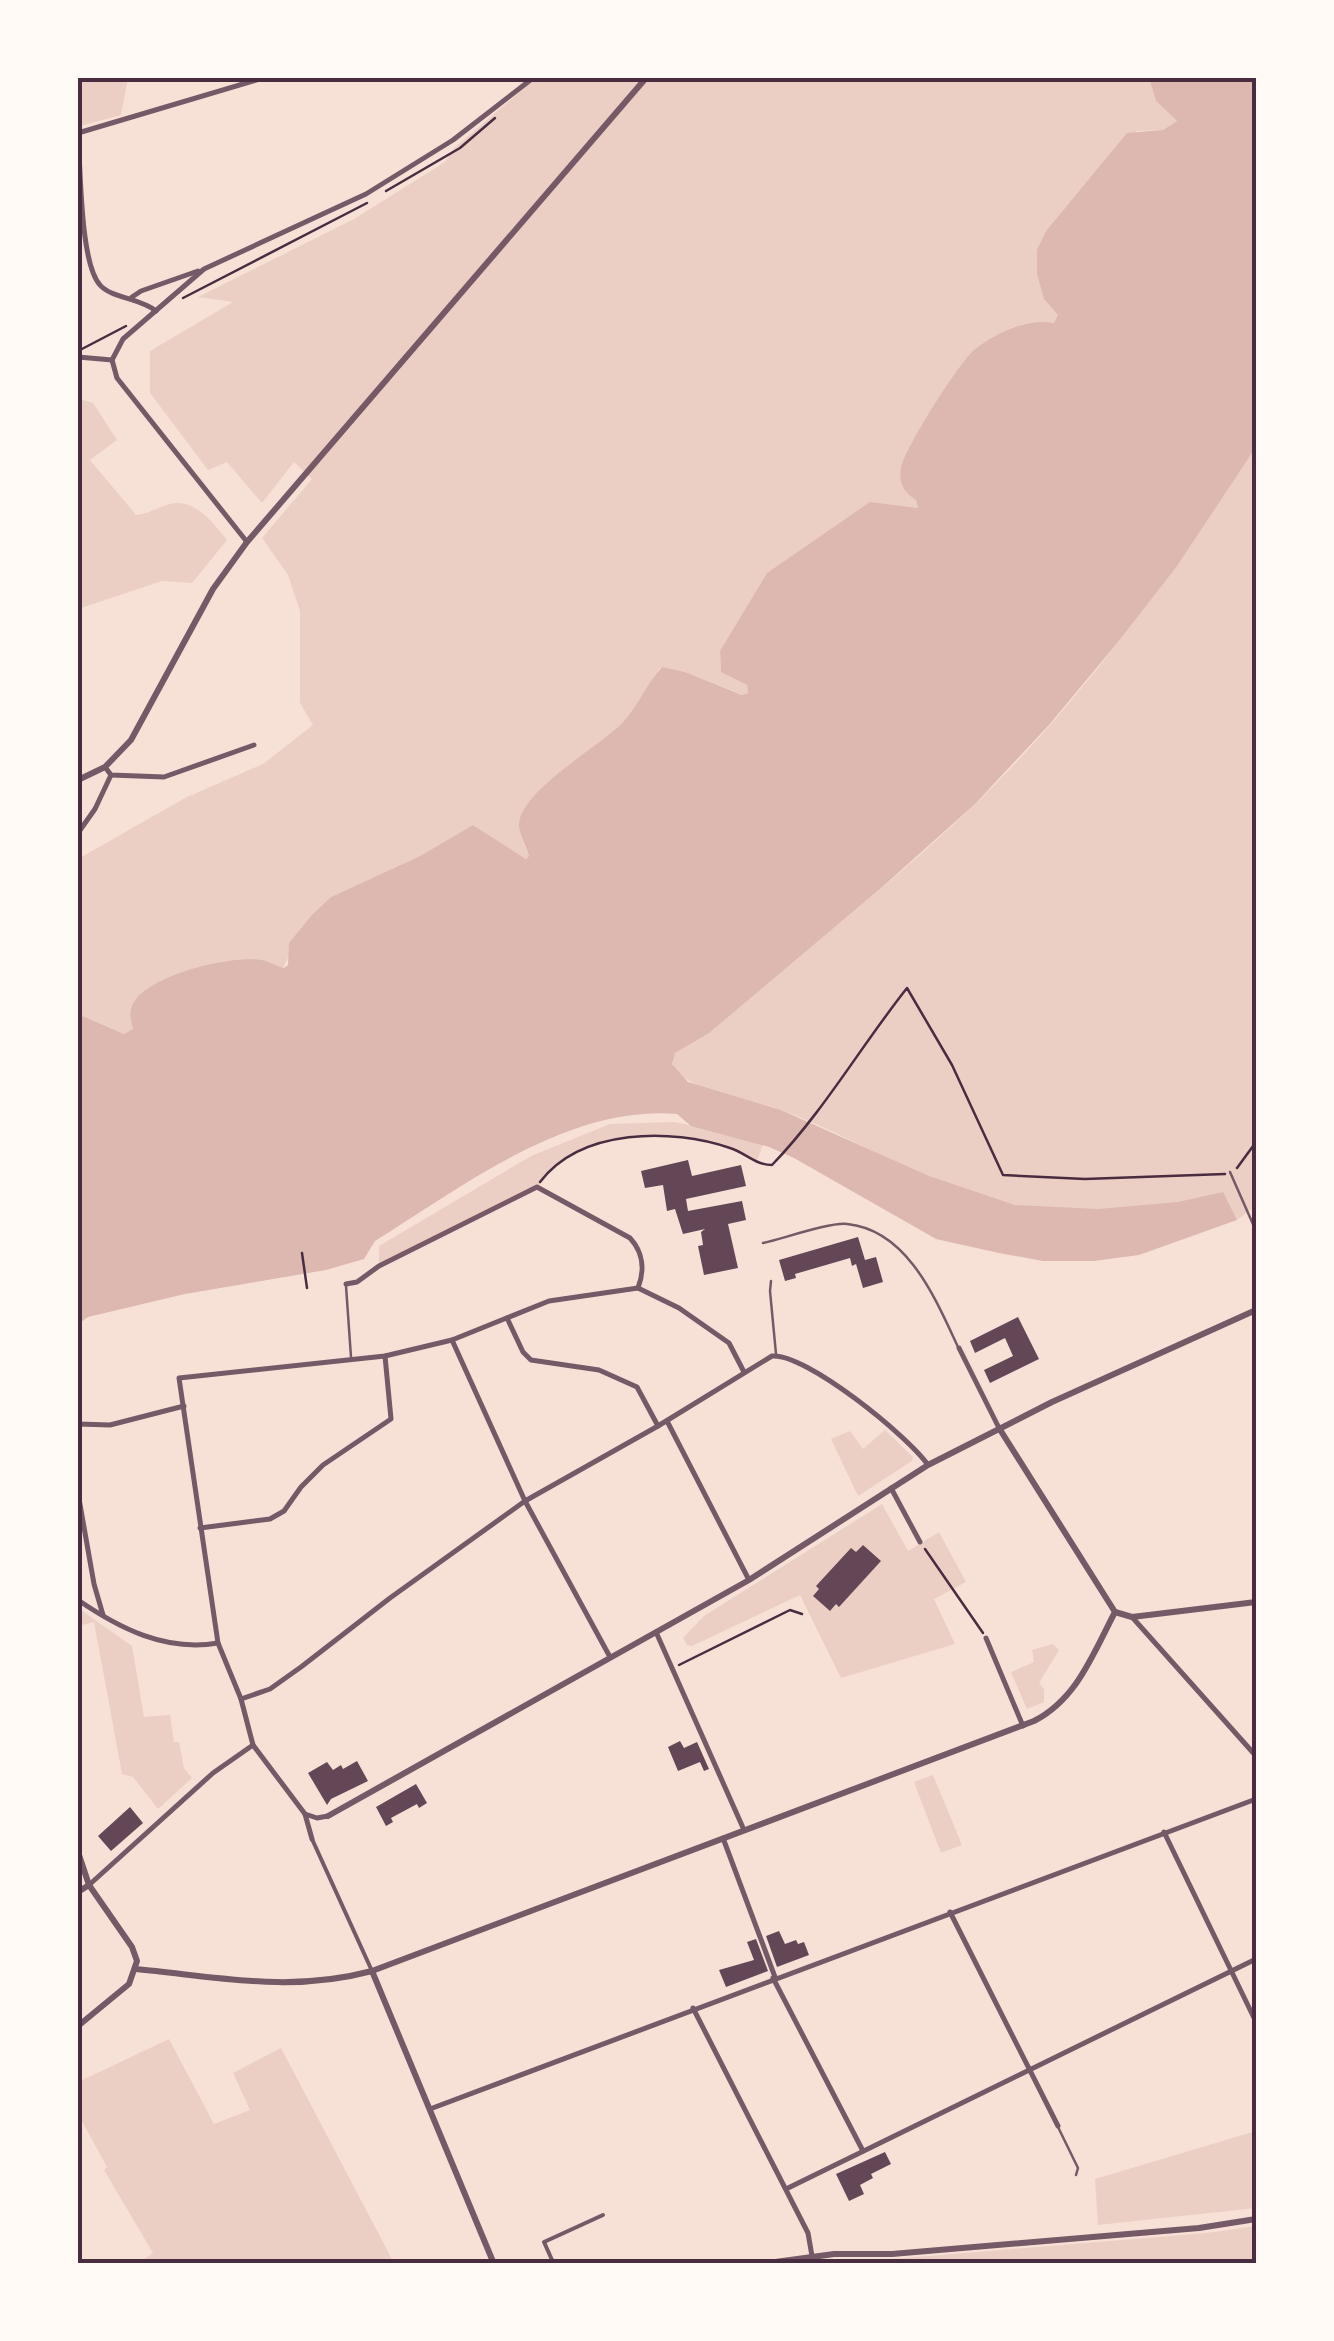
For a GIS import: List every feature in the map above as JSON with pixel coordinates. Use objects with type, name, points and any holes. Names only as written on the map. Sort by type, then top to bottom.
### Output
[{"type":"street","points":[[156,310],[107,291],[95,278],[80,203],[78,136],[263,78]]},
{"type":"street","points":[[132,298],[141,291],[204,270],[366,194],[453,140],[533,78]]},
{"type":"street","points":[[78,780],[105,766],[131,740],[189,629],[248,542],[646,78]]},
{"type":"street","points":[[204,270],[116,346],[112,360],[116,378],[248,542]]},
{"type":"street","points":[[78,354],[112,360]]},
{"type":"street","points":[[111,775],[164,777],[254,746]]},
{"type":"street","points":[[105,766],[111,775]]},
{"type":"street","points":[[78,833],[111,775]]},
{"type":"street","points":[[346,1284],[357,1282],[378,1266],[537,1187],[630,1238],[637,1246],[643,1270],[638,1288]]},
{"type":"street","points":[[494,2264],[372,1971],[312,1839],[305,1814],[253,1745],[241,1698],[218,1643],[179,1378],[385,1356],[452,1340],[549,1300],[638,1288],[679,1308],[729,1343],[744,1372]]},
{"type":"street","points":[[305,1814],[328,1816],[749,1580],[891,1488],[999,1428],[1256,1310]]},
{"type":"street","points":[[507,1318],[531,1360],[599,1370],[636,1386],[658,1426]]},
{"type":"street","points":[[452,1340],[525,1501],[610,1657]]},
{"type":"street","points":[[958,1348],[999,1428],[1114,1612],[1132,1617],[1256,1602]]},
{"type":"street","points":[[241,1698],[270,1689],[302,1667],[525,1501],[777,1355],[798,1361],[878,1416],[914,1447],[928,1466]]},
{"type":"street","points":[[200,1528],[270,1520],[284,1511],[300,1486],[323,1464],[391,1419],[385,1356]]},
{"type":"street","points":[[78,1424],[110,1425],[184,1406]]},
{"type":"street","points":[[667,1421],[749,1580]]},
{"type":"street","points":[[891,1488],[920,1542]]},
{"type":"street","points":[[78,1493],[104,1618]]},
{"type":"street","points":[[78,1600],[104,1618],[149,1638],[218,1643]]},
{"type":"street","points":[[136,1969],[198,1978],[294,1984],[372,1971],[1023,1726],[1052,1711],[1070,1694],[1114,1612]]},
{"type":"street","points":[[1132,1617],[1256,1756]]},
{"type":"street","points":[[656,1632],[744,1830]]},
{"type":"street","points":[[986,1638],[1023,1726]]},
{"type":"street","points":[[78,1892],[214,1773],[253,1745]]},
{"type":"street","points":[[430,2108],[1256,1798]]},
{"type":"street","points":[[1164,1832],[1256,2022]]},
{"type":"street","points":[[723,1838],[774,1978],[864,2151]]},
{"type":"street","points":[[78,1852],[89,1885],[135,1954],[136,1969],[126,1988],[78,2026]]},
{"type":"street","points":[[950,1912],[1058,2126]]},
{"type":"street","points":[[786,2189],[1256,1959]]},
{"type":"street","points":[[693,2008],[808,2233],[812,2256]]},
{"type":"street","points":[[552,2260],[544,2242],[603,2216]]},
{"type":"street","points":[[761,2264],[812,2256],[892,2254],[1198,2228],[1256,2219]]},
{"type":"lane","points":[[1230,1172],[1256,1231]]},
{"type":"lane","points":[[763,1243],[845,1223],[881,1237],[916,1265],[958,1348]]},
{"type":"lane","points":[[772,1281],[777,1355]]},
{"type":"lane","points":[[346,1284],[351,1360]]},
{"type":"lane","points":[[1058,2126],[1078,2168],[1076,2175]]},
{"type":"path","points":[[78,354],[125,327]]},
{"type":"path","points":[[537,1187],[543,1177],[572,1155],[633,1135],[708,1141],[733,1148],[762,1165],[772,1165],[823,1106],[869,1036],[908,988],[938,1038],[1002,1175],[1086,1179],[1230,1172],[1256,1142]]},
{"type":"path","points":[[302,1253],[306,1288]]},
{"type":"path","points":[[920,1542],[986,1638]]},
{"type":"path","points":[[673,1668],[790,1610],[802,1614]]},
{"type":"shaded area","points":[[78,78],[128,78],[121,115],[80,126]]},
{"type":"shaded area","points":[[536,78],[1149,78],[1156,101],[1177,121],[1163,130],[1137,131],[1046,231],[1044,299],[1059,315],[1054,323],[1023,325],[992,337],[957,370],[901,467],[902,486],[916,500],[918,508],[870,503],[767,573],[720,652],[721,672],[747,685],[748,693],[743,695],[685,672],[661,667],[622,723],[534,797],[520,827],[529,856],[526,859],[473,825],[420,856],[331,897],[305,924],[283,968],[259,960],[223,961],[131,1020],[133,1029],[124,1034],[78,1014],[78,859],[185,798],[263,764],[313,725],[300,703],[300,611],[288,575],[262,538],[312,479],[294,462],[262,503],[227,462],[208,470],[150,393],[150,351],[233,302],[198,297],[354,219],[445,162],[454,148]]},
{"type":"shaded area","points":[[1149,78],[1256,78],[1256,447],[1177,566],[1118,642],[1049,725],[975,804],[709,1033],[675,1053],[672,1064],[688,1082],[781,1110],[929,1176],[1015,1205],[1098,1209],[1178,1202],[1223,1192],[1237,1220],[1139,1255],[1094,1261],[1043,1261],[936,1239],[769,1147],[691,1126],[677,1114],[636,1115],[596,1122],[557,1136],[480,1174],[375,1241],[364,1259],[326,1270],[185,1294],[88,1317],[78,1324],[78,1014],[124,1034],[133,1029],[131,1009],[140,995],[171,977],[210,964],[247,959],[284,968],[288,965],[289,943],[331,897],[420,856],[473,825],[526,859],[529,856],[519,826],[531,799],[622,723],[662,667],[742,695],[748,693],[747,685],[721,672],[720,651],[767,573],[870,502],[918,508],[916,500],[902,486],[901,467],[957,370],[975,349],[1003,332],[1033,323],[1054,323],[1058,315],[1044,299],[1037,274],[1037,250],[1046,231],[1127,133],[1163,130],[1177,121],[1156,101]]},
{"type":"shaded area","points":[[80,399],[93,403],[117,440],[90,460],[136,515],[183,503],[205,515],[227,540],[192,583],[162,581],[78,609]]},
{"type":"shaded area","points":[[1256,447],[1256,1206],[1237,1220],[1222,1192],[1175,1203],[1121,1209],[1040,1208],[986,1198],[955,1188],[776,1108],[699,1086],[676,1069],[671,1058],[675,1053],[729,1015],[915,859],[1014,764],[1125,634]]},
{"type":"shaded area","points":[[674,1122],[765,1140],[756,1163],[711,1142],[684,1137],[630,1136],[603,1142],[558,1164],[537,1187],[379,1266],[379,1246],[531,1156],[610,1124]]},
{"type":"shaded area","points":[[885,1430],[913,1457],[912,1461],[858,1496],[831,1439],[850,1431],[863,1449]]},
{"type":"shaded area","points":[[882,1504],[908,1551],[939,1532],[966,1582],[934,1599],[955,1644],[841,1678],[800,1595],[687,1645],[683,1638],[704,1616]]},
{"type":"shaded area","points":[[78,1608],[132,1646],[144,1717],[170,1715],[174,1742],[179,1742],[184,1768],[192,1778],[158,1809],[133,1777],[122,1774],[94,1622],[78,1626]]},
{"type":"shaded area","points":[[1053,1644],[1059,1650],[1039,1683],[1044,1689],[1044,1702],[1027,1709],[1011,1672],[1034,1662],[1032,1650]]},
{"type":"shaded area","points":[[933,1775],[962,1845],[941,1853],[914,1782]]},
{"type":"shaded area","points":[[169,2039],[214,2124],[250,2110],[233,2073],[281,2048],[394,2263],[139,2263],[153,2253],[104,2170],[107,2167],[78,2114],[78,2082]]},
{"type":"shaded area","points":[[1256,2131],[1256,2208],[1098,2225],[1095,2179]]},
{"type":"shaded area","points":[[1256,2226],[1256,2263],[845,2263],[1206,2233]]},
{"type":"building","points":[[688,1160],[692,1176],[741,1165],[746,1186],[686,1199],[688,1211],[742,1201],[746,1220],[728,1224],[738,1268],[704,1275],[698,1246],[703,1245],[701,1232],[705,1229],[683,1234],[675,1209],[667,1211],[663,1185],[645,1188],[641,1171]]},
{"type":"building","points":[[858,1237],[865,1260],[876,1257],[883,1282],[863,1288],[856,1264],[852,1266],[850,1258],[795,1274],[796,1278],[785,1281],[779,1260]]},
{"type":"building","points":[[1018,1317],[1039,1359],[990,1383],[984,1370],[1013,1356],[1005,1338],[975,1353],[970,1341]]},
{"type":"building","points":[[863,1545],[881,1561],[839,1607],[836,1604],[830,1611],[813,1596],[819,1589],[816,1586],[851,1548],[856,1552]]},
{"type":"building","points":[[680,1741],[684,1748],[697,1742],[709,1769],[704,1771],[700,1762],[678,1771],[668,1747]]},
{"type":"building","points":[[357,1761],[368,1781],[331,1799],[327,1805],[308,1773],[327,1762],[333,1770]]},
{"type":"building","points":[[416,1784],[427,1803],[391,1818],[393,1822],[386,1826],[376,1807]]},
{"type":"building","points":[[130,1807],[143,1823],[111,1851],[98,1836]]},
{"type":"building","points":[[779,1931],[785,1944],[804,1942],[809,1955],[777,1967],[766,1936]]},
{"type":"building","points":[[756,1939],[768,1971],[726,1987],[719,1970],[754,1960],[747,1942]]},
{"type":"building","points":[[885,2152],[891,2164],[871,2174],[873,2178],[860,2185],[864,2194],[849,2201],[836,2174]]},
{"type":"waterway","points":[[78,81],[80,98]]}]
